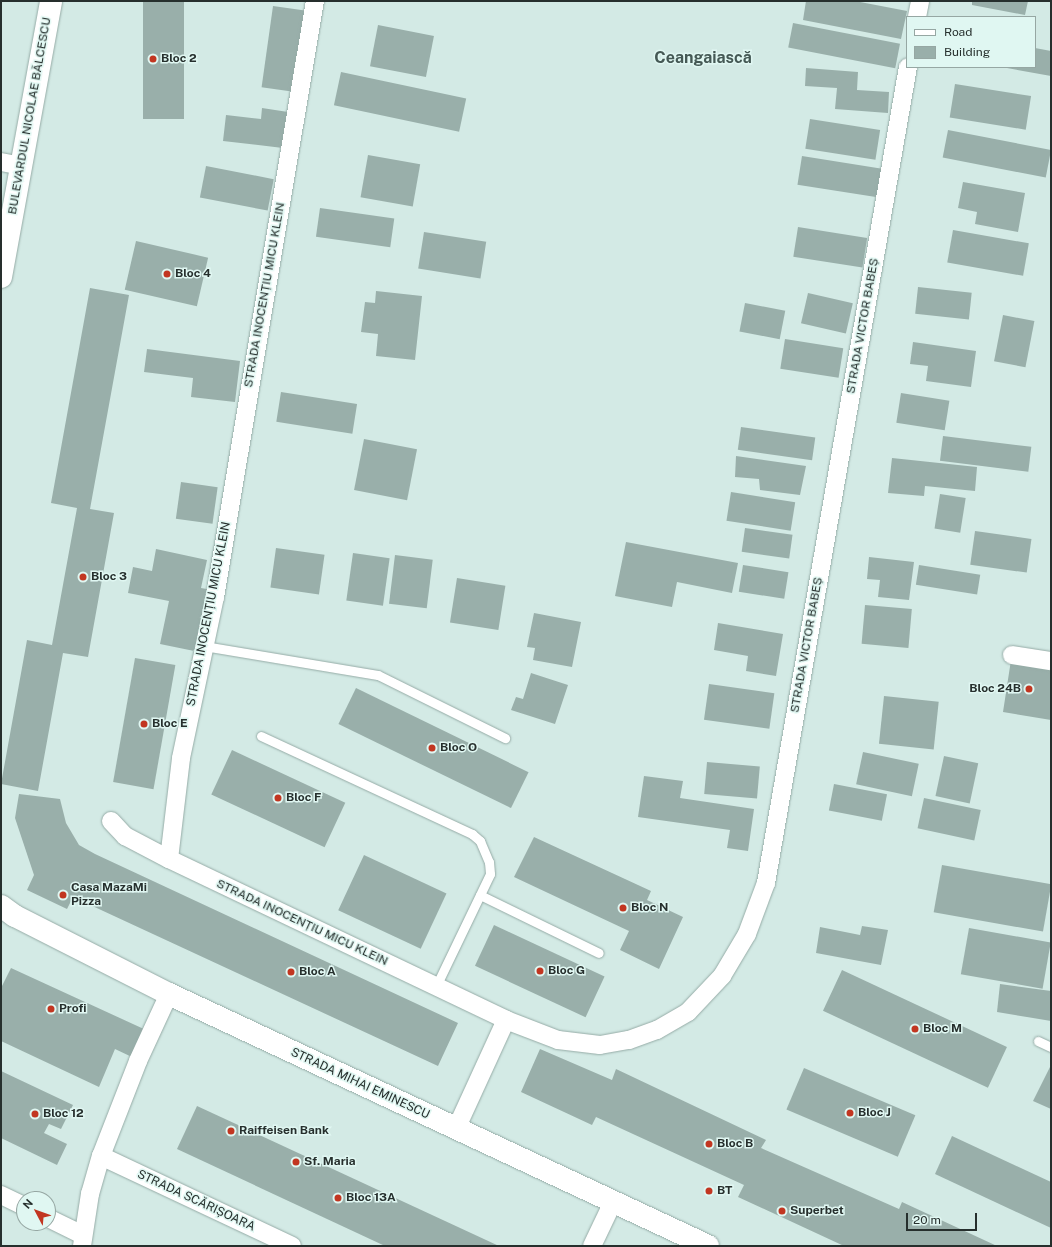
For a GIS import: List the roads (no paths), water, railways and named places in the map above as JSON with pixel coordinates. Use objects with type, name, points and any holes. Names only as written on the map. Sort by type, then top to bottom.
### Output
[{"type":"street","name":"BULEVARDUL NICOLAE BĂLCESCU","points":[[1,277],[11,164],[51,1]]},
{"type":"street","name":"STRADA INOCENȚIU MICU KLEIN","points":[[315,1],[204,646],[181,758],[170,860],[506,1020]]},
{"type":"street","points":[[917,16],[920,1]]},
{"type":"street","name":"STRADA VICTOR BABEȘ","points":[[506,1020],[558,1040],[600,1045],[629,1040],[657,1030],[688,1012],[722,976],[747,934],[766,883],[908,68]]},
{"type":"street","points":[[1012,655],[1051,661]]},
{"type":"street","points":[[111,821],[125,836],[170,860]]},
{"type":"street","name":"STRADA MIHAI EMINESCU","points":[[6,912],[169,994],[708,1246]]},
{"type":"street","points":[[56,1223],[83,1241],[90,1194],[101,1156],[138,1061],[169,994]]},
{"type":"street","points":[[456,1129],[506,1020]]},
{"type":"street","name":"STRADA SCĂRIȘOARA","points":[[101,1156],[292,1246]]},
{"type":"street","points":[[1,1195],[16,1202]]},
{"type":"street","points":[[592,1246],[612,1202]]},
{"type":"lane","points":[[204,646],[378,675],[505,738]]},
{"type":"lane","points":[[261,736],[472,834],[486,850],[490,874],[436,986]]},
{"type":"lane","points":[[480,895],[599,952]]},
{"type":"lane","points":[[1038,1041],[1051,1047]]},
{"type":"place","name":"Bloc 2","points":[[153,59]]},
{"type":"place","name":"Bloc 4","points":[[167,274]]},
{"type":"place","name":"Bloc 3","points":[[83,577]]},
{"type":"place","name":"Bloc 24B","points":[[1029,689]]},
{"type":"place","name":"Bloc E","points":[[144,724]]},
{"type":"place","name":"Bloc O","points":[[432,748]]},
{"type":"place","name":"Bloc F","points":[[278,798]]},
{"type":"place","name":"Casa MazaMi Pizza","points":[[63,895]]},
{"type":"place","name":"Bloc N","points":[[623,908]]},
{"type":"place","name":"Bloc G","points":[[540,971]]},
{"type":"place","name":"Bloc A","points":[[291,972]]},
{"type":"place","name":"Profi","points":[[51,1009]]},
{"type":"place","name":"Bloc M","points":[[915,1029]]},
{"type":"place","name":"Bloc J","points":[[850,1113]]},
{"type":"place","name":"Bloc 12","points":[[35,1114]]},
{"type":"place","name":"Raiffeisen Bank","points":[[231,1131]]},
{"type":"place","name":"Bloc B","points":[[709,1144]]},
{"type":"place","name":"Sf. Maria","points":[[296,1162]]},
{"type":"place","name":"BT","points":[[709,1191]]},
{"type":"place","name":"Bloc 13A","points":[[338,1198]]},
{"type":"place","name":"Superbet","points":[[782,1211]]},
{"type":"district","name":"Ceangaiască","points":[[703,58]]}]
